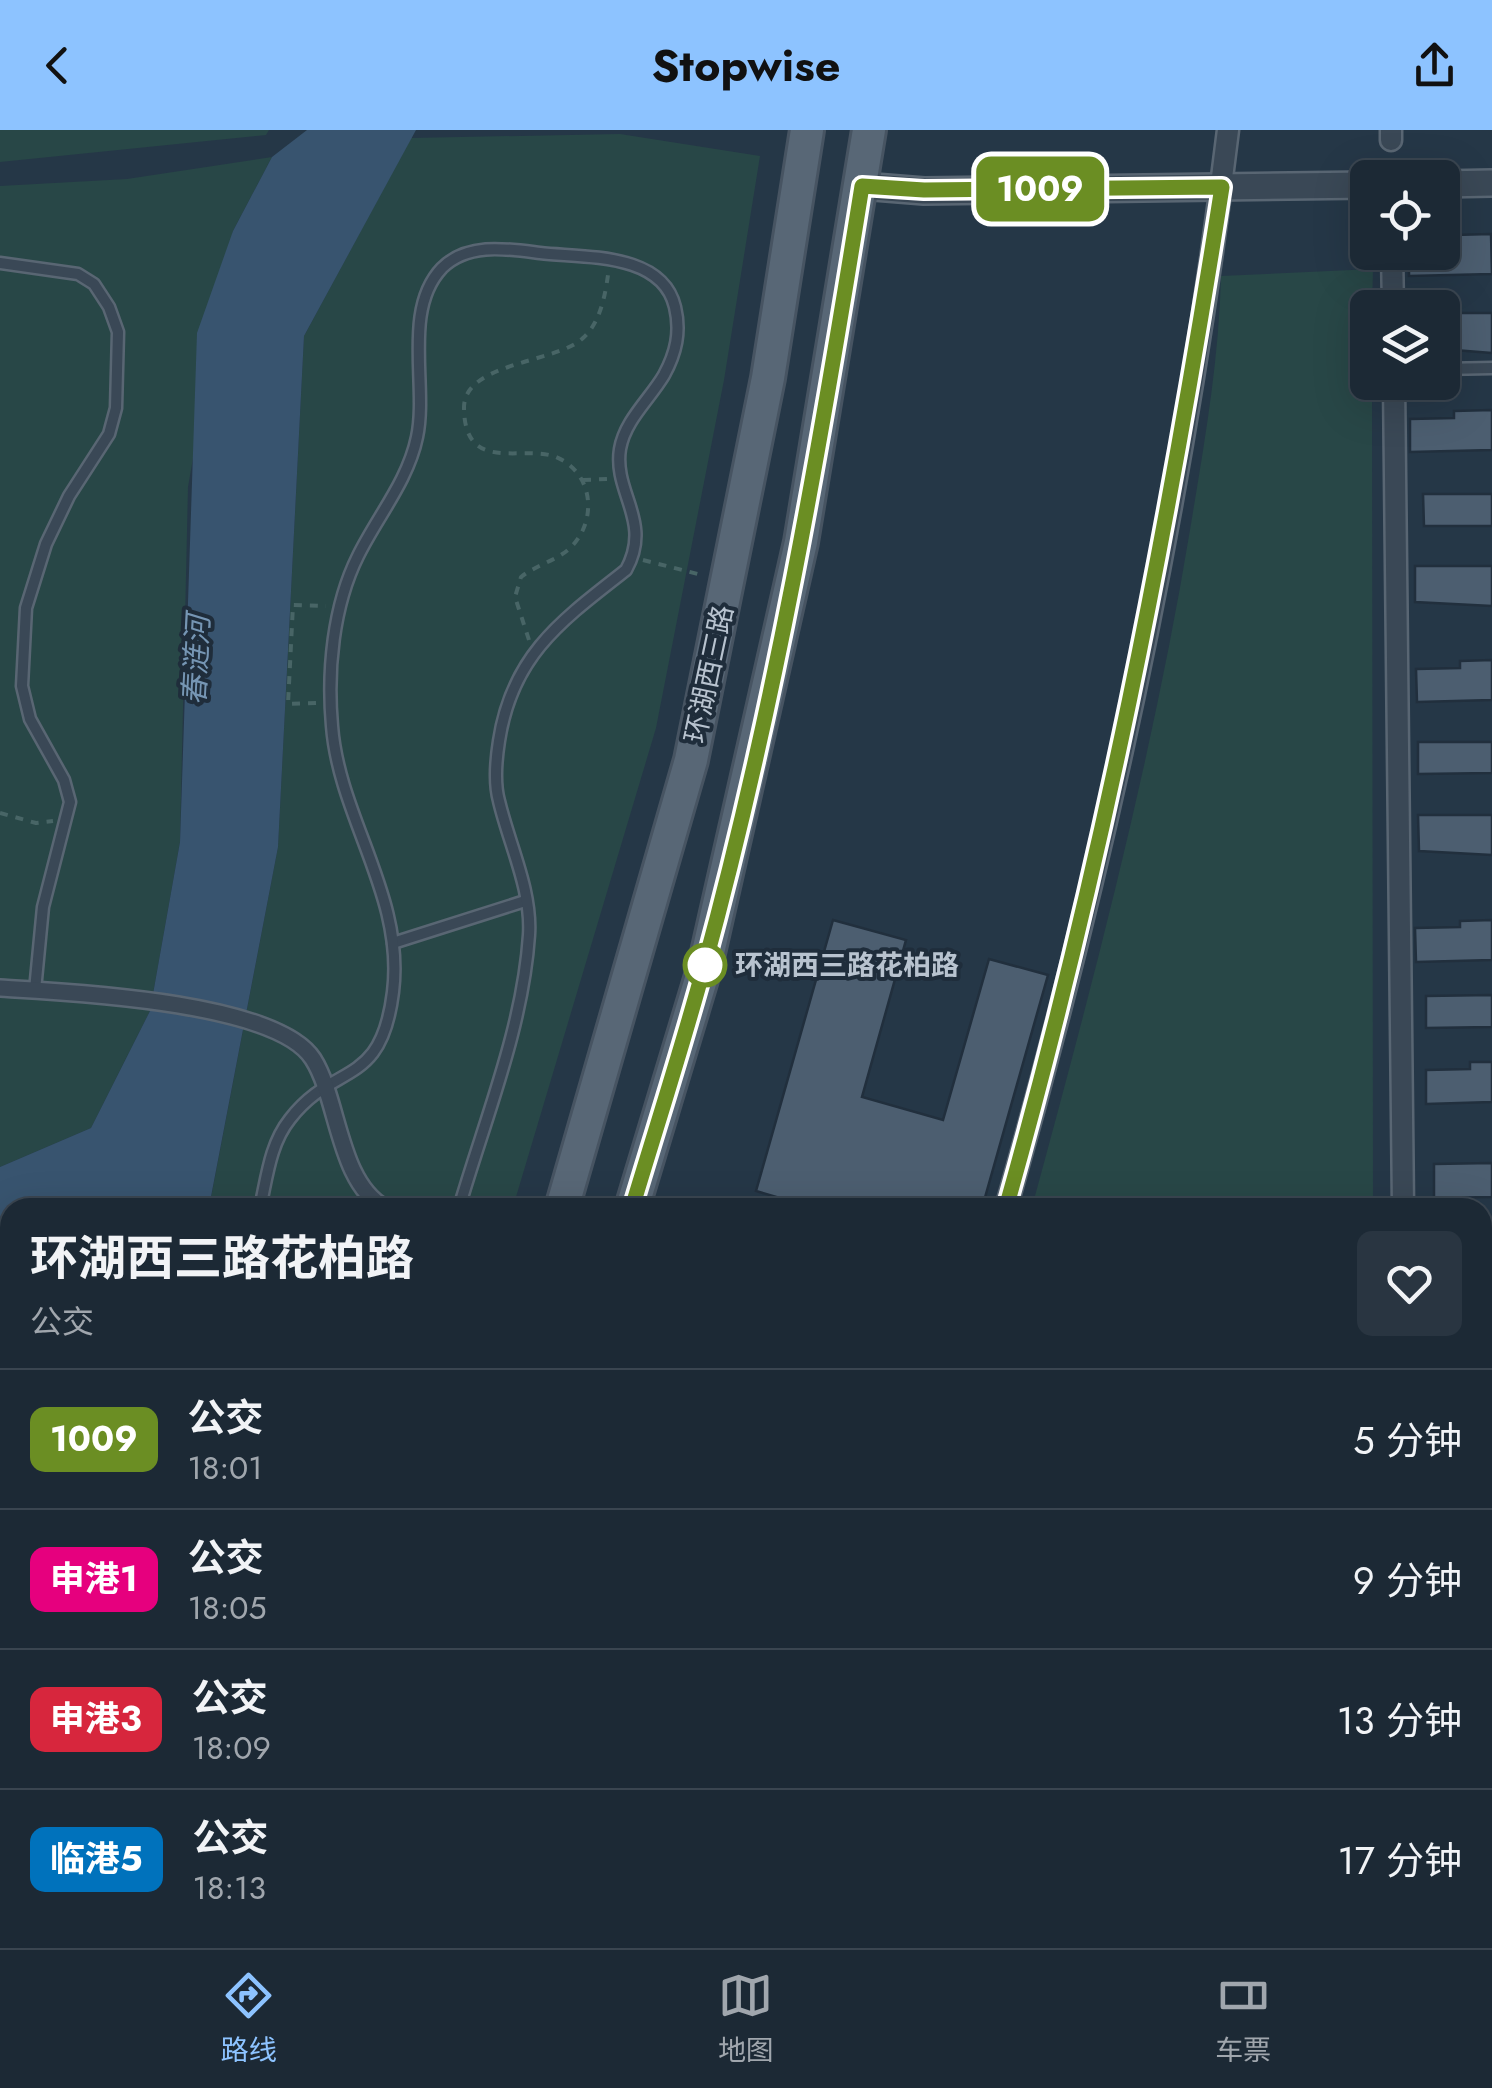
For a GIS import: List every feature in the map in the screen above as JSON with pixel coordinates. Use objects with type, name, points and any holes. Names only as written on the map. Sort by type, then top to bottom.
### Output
[{"type":"main road","name":"环湖西三路","points":[[565,1198],[691,760],[768,378],[807,130]]},
{"type":"main road","points":[[635,1198],[705,966],[746,790],[800,542],[869,130]]},
{"type":"street","points":[[1009,1198],[1086,906],[1138,677],[1181,448],[1228,130]]},
{"type":"street","points":[[1460,184],[1492,183]]},
{"type":"street","points":[[862,186],[924,190],[1350,184]]},
{"type":"street","points":[[1394,400],[1403,1198]]},
{"type":"street","points":[[0,988],[128,995],[264,1024],[302,1048],[313,1060],[342,1144],[364,1187],[376,1198]]},
{"type":"lane","points":[[262,1198],[272,1150],[288,1120],[324,1090],[360,1070],[388,1026],[394,988],[393,943],[378,872],[344,787],[329,677],[356,560],[404,474],[418,436],[420,330],[427,294],[442,269],[462,255],[495,247],[630,263],[657,277],[672,294],[679,322],[676,348],[663,376],[621,445],[624,478],[638,527],[634,557],[626,570],[535,648],[504,708],[496,755],[497,796],[530,929],[526,974],[462,1198]]},
{"type":"lane","points":[[0,263],[78,274],[102,296],[118,332],[116,408],[110,434],[69,496],[46,544],[26,608],[22,686],[30,719],[64,780],[70,802],[43,907],[35,990]]},
{"type":"lane","points":[[1460,368],[1492,368]]},
{"type":"lane","points":[[393,943],[525,902]]},
{"type":"path","points":[[535,648],[518,618],[515,597],[521,577],[569,550],[580,537],[589,516],[583,480],[573,466],[552,455],[491,454],[474,440],[464,404],[470,388],[488,376],[582,340],[602,303],[610,261]]},
{"type":"path","points":[[583,480],[624,478]]},
{"type":"path","points":[[634,557],[698,574]]},
{"type":"path","points":[[330,702],[288,704],[293,604],[343,607]]},
{"type":"path","points":[[0,814],[36,824],[68,819]]},
{"type":"green space","points":[[0,130],[269,130],[266,135],[0,162]]},
{"type":"green space","points":[[620,134],[760,156],[724,380],[656,728],[516,1198],[211,1198],[278,847],[304,336],[411,138]]},
{"type":"green space","points":[[272,157],[233,231],[188,487],[180,842],[150,1011],[91,1128],[0,1167],[0,186],[127,179]]},
{"type":"green space","points":[[1373,270],[1372,290],[1350,290],[1350,400],[1372,400],[1373,1198],[1034,1198],[1099,955],[1158,701],[1205,435],[1221,276]]},
{"type":"water","name":"春涟河","points":[[307,130],[416,130],[304,336],[278,847],[211,1198],[0,1198],[0,1167],[91,1128],[150,1011],[180,842],[197,333],[233,231],[272,157]]},
{"type":"building","points":[[1491,234],[1492,274],[1409,276],[1409,270],[1460,270],[1460,235]]},
{"type":"building","points":[[1460,313],[1492,313],[1492,353],[1460,350]]},
{"type":"building","points":[[1492,410],[1492,450],[1410,452],[1410,419],[1454,418],[1454,411]]},
{"type":"building","points":[[1423,494],[1492,494],[1492,526],[1424,526]]},
{"type":"building","points":[[1415,566],[1492,566],[1492,606],[1415,602]]},
{"type":"building","points":[[1492,660],[1492,700],[1417,702],[1416,669],[1460,668],[1460,661]]},
{"type":"building","points":[[1418,742],[1492,742],[1492,773],[1418,774]]},
{"type":"building","points":[[1418,815],[1492,815],[1492,855],[1419,851]]},
{"type":"building","points":[[833,920],[906,940],[862,1097],[943,1120],[989,959],[1048,975],[985,1198],[780,1198],[756,1191]]},
{"type":"building","points":[[1492,920],[1492,960],[1416,962],[1415,928],[1460,927],[1460,921]]},
{"type":"building","points":[[1492,995],[1492,1027],[1426,1028],[1426,996]]},
{"type":"building","points":[[1470,1062],[1492,1062],[1492,1102],[1426,1104],[1426,1070],[1470,1069]]},
{"type":"building","points":[[1492,1163],[1492,1197],[1434,1198],[1434,1164]]},
{"type":"bus line","name":"1009","points":[[635,1198],[705,966],[754,754],[800,542],[862,186],[924,190],[1222,187],[1181,448],[1138,677],[1086,906],[1009,1198]]},
{"type":"place","name":"环湖西三路花柏路","points":[[705,965]]}]
